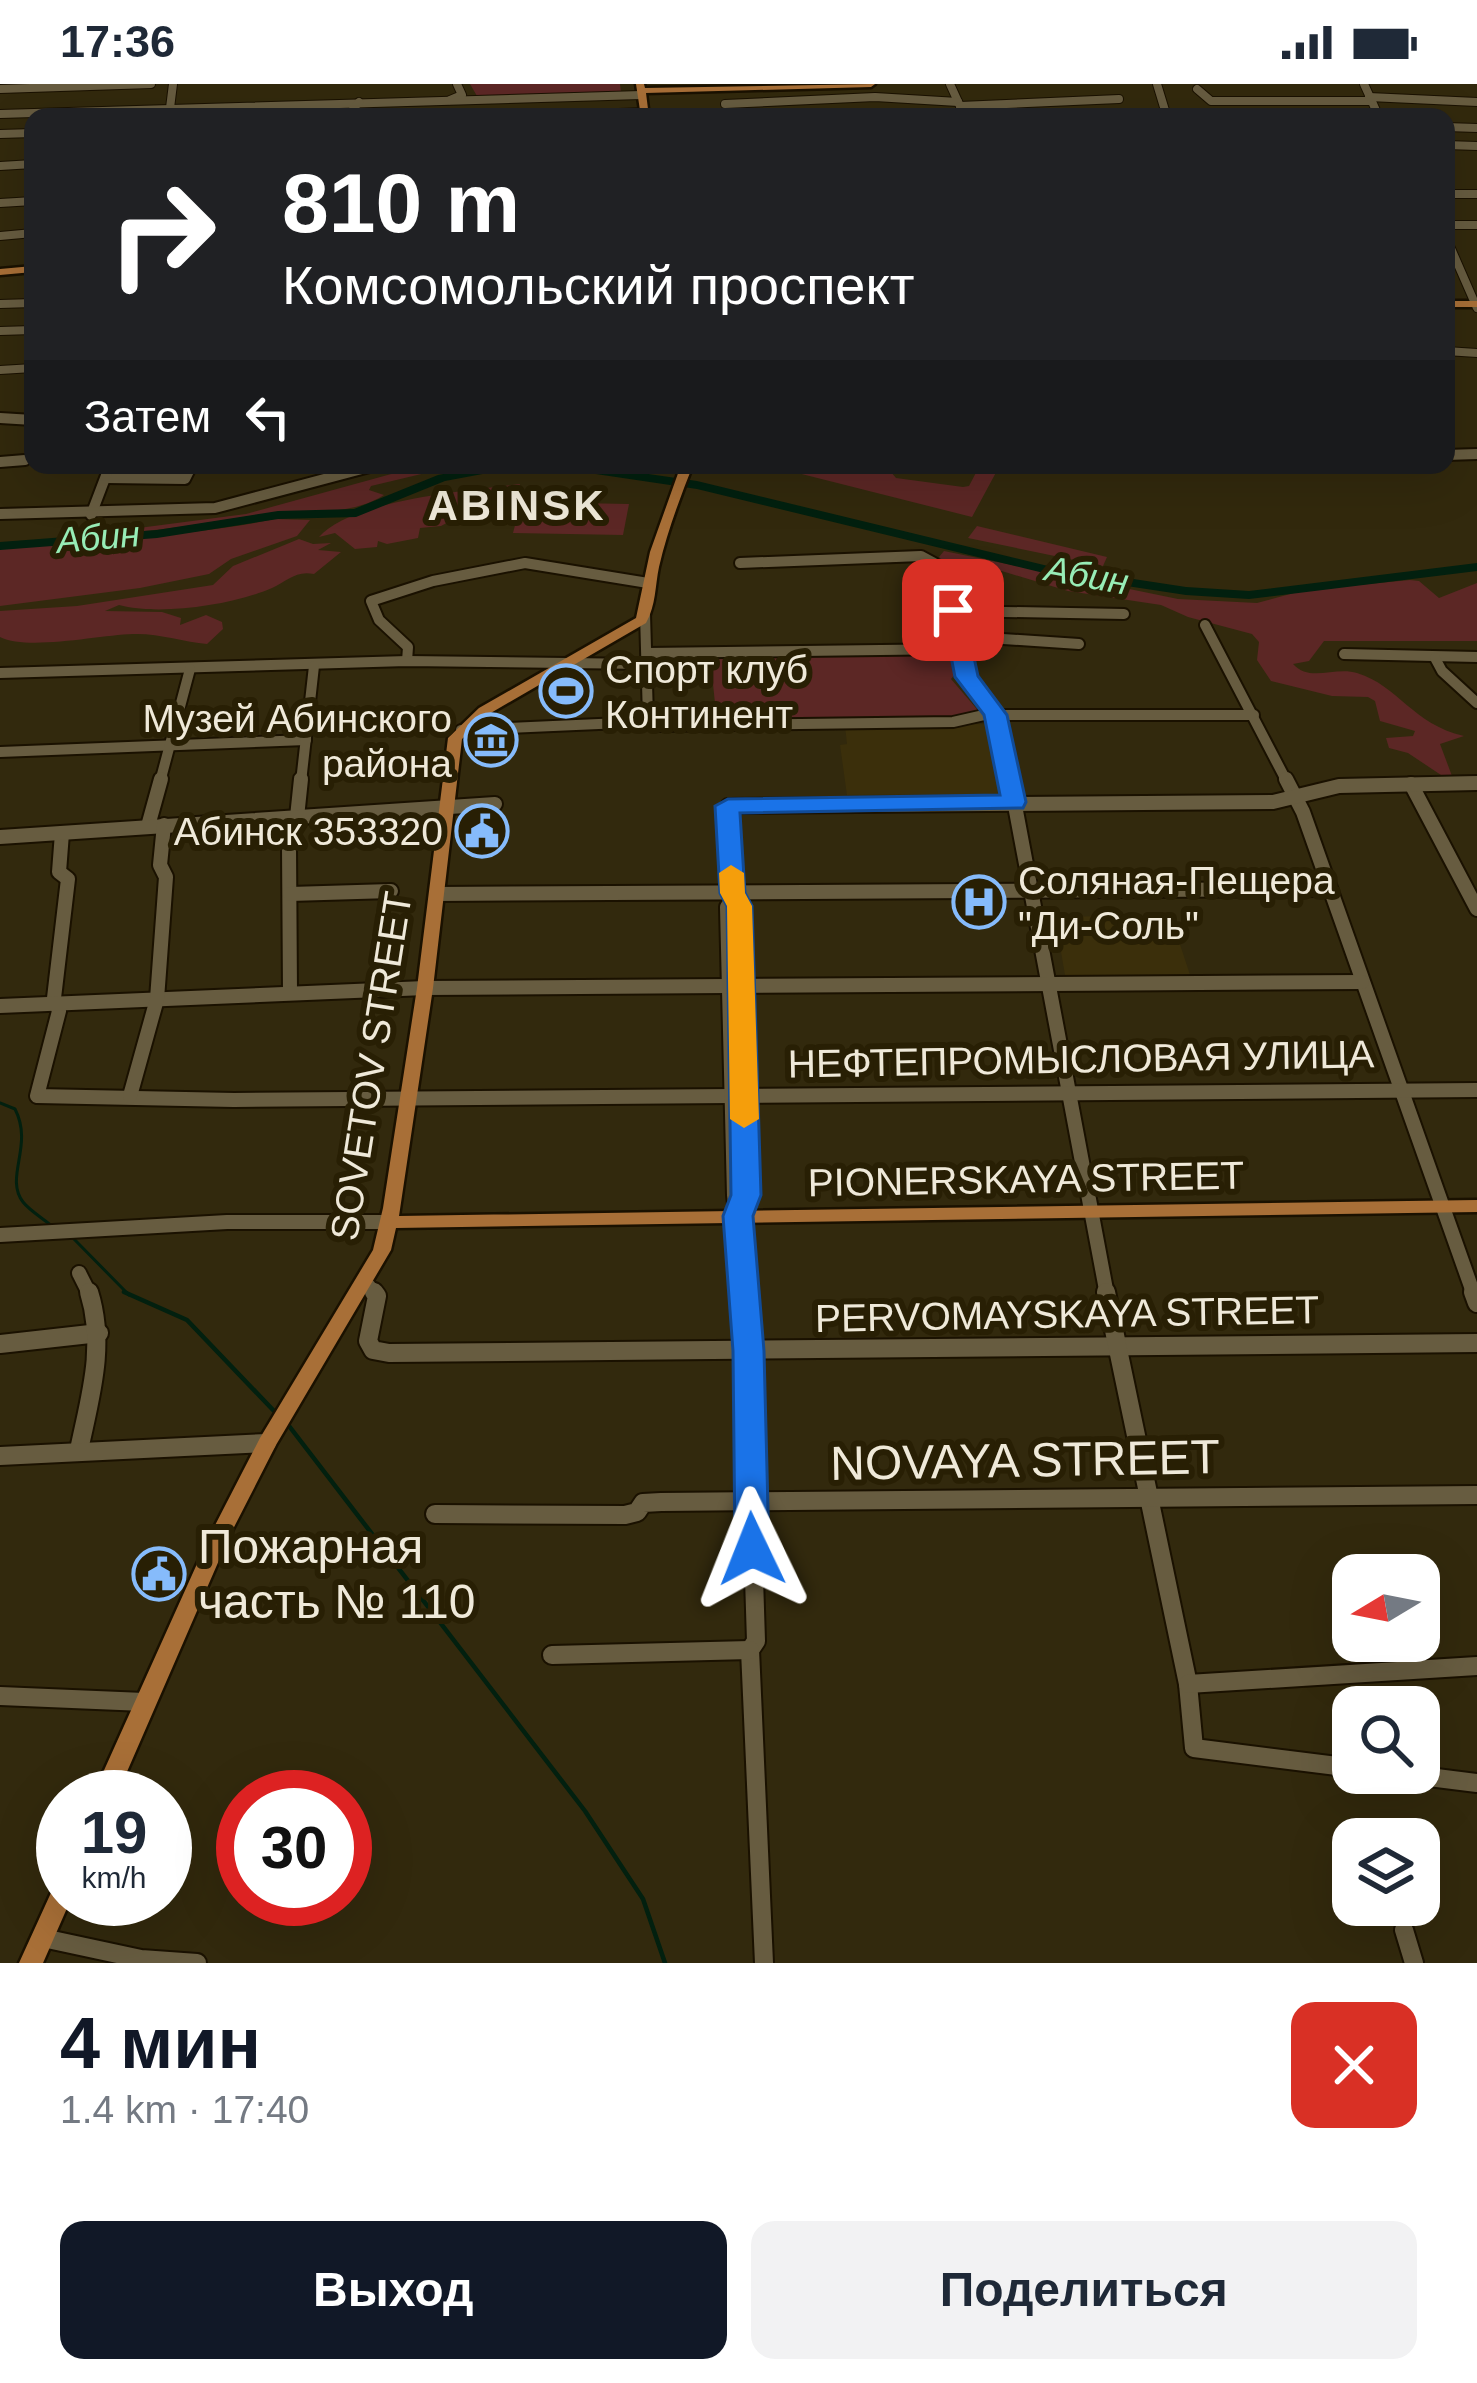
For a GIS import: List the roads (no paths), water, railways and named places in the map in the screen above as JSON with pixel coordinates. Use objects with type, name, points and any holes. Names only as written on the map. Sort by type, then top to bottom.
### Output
[{"type":"main road","points":[[640,90],[871,84]]},
{"type":"main road","points":[[461,730],[505,698],[637,623],[645,614],[648,583],[683,474]]},
{"type":"main road","name":"SOVETOV STREET","points":[[115,1770],[267,1443],[365,1283],[390,1222],[425,988],[454,738],[461,730]]},
{"type":"main road","name":"PIONERSKAYA STREET","points":[[390,1222],[1477,1206]]},
{"type":"main road","points":[[32,1963],[48,1926]]},
{"type":"street","points":[[0,89],[151,84]]},
{"type":"street","points":[[173,84],[170,108],[453,101],[640,90]]},
{"type":"street","points":[[453,101],[462,95],[457,84]]},
{"type":"street","points":[[950,84],[961,108]]},
{"type":"street","points":[[1364,84],[1374,108]]},
{"type":"street","points":[[1308,88],[1314,101]]},
{"type":"street","points":[[1197,89],[1211,101],[1477,102]]},
{"type":"street","points":[[725,104],[875,98],[959,104],[1120,99]]},
{"type":"street","points":[[453,101],[456,108]]},
{"type":"street","points":[[355,108],[359,102]]},
{"type":"street","points":[[1473,146],[1477,160]]},
{"type":"street","points":[[1455,256],[1476,305]]},
{"type":"street","points":[[1460,266],[1477,267]]},
{"type":"street","points":[[92,515],[107,474]]},
{"type":"street","points":[[106,478],[185,479],[188,474]]},
{"type":"street","points":[[0,514],[215,508],[343,474]]},
{"type":"street","points":[[740,563],[909,555],[932,559],[948,584],[972,687],[995,715],[1014,802],[1117,1349],[1188,1684],[1194,1748],[1332,1765]]},
{"type":"street","points":[[407,661],[408,647],[382,624],[371,610],[371,601],[433,581],[525,563],[648,583]]},
{"type":"street","points":[[953,610],[1124,614]]},
{"type":"street","points":[[644,722],[648,718],[645,614]]},
{"type":"street","points":[[1205,625],[1304,812],[1477,1303]]},
{"type":"street","points":[[1,677],[407,661],[570,662],[959,643],[1079,644]]},
{"type":"street","points":[[1344,654],[1477,657]]},
{"type":"street","points":[[1436,658],[1442,671],[1477,703]]},
{"type":"street","points":[[297,817],[314,666]]},
{"type":"street","points":[[148,826],[190,669]]},
{"type":"street","points":[[461,730],[644,722],[661,726],[907,723],[995,715],[1254,715]]},
{"type":"street","points":[[0,752],[306,740]]},
{"type":"street","points":[[764,1963],[750,1650],[756,1640],[748,1351],[738,1216],[746,1195],[738,1096],[740,906],[733,895],[728,806],[1294,799],[1339,786],[1477,783]]},
{"type":"street","points":[[1411,784],[1477,909]]},
{"type":"street","points":[[0,837],[495,804]]},
{"type":"street","points":[[130,1096],[157,999],[166,877],[160,865],[164,825]]},
{"type":"street","points":[[57,1004],[68,879],[59,872],[62,833]]},
{"type":"street","points":[[289,847],[290,992]]},
{"type":"street","points":[[436,894],[1329,889]]},
{"type":"street","points":[[290,894],[391,892]]},
{"type":"street","points":[[0,1006],[425,988],[1362,982]]},
{"type":"street","name":"НЕФТЕПРОМЫСЛОВАЯ УЛИЦА","points":[[57,1004],[37,1096],[234,1100],[1477,1090]]},
{"type":"street","name":"PIONERSKAYA STREET","points":[[0,1235],[227,1222],[390,1222]]},
{"type":"street","points":[[79,1273],[93,1293],[99,1333],[79,1450]]},
{"type":"street","name":"PERVOMAYSKAYA STREET","points":[[365,1283],[377,1296],[368,1341],[379,1352],[1477,1343]]},
{"type":"street","points":[[0,1344],[99,1333]]},
{"type":"street","points":[[0,1456],[267,1443]]},
{"type":"street","name":"NOVAYA STREET","points":[[435,1514],[625,1515],[637,1512],[643,1503],[1477,1495]]},
{"type":"street","points":[[552,1655],[750,1650]]},
{"type":"street","points":[[1188,1684],[1477,1666]]},
{"type":"street","points":[[0,1696],[144,1702]]},
{"type":"street","points":[[1440,1778],[1477,1783]]},
{"type":"street","points":[[1404,1930],[1414,1963]]},
{"type":"street","points":[[43,1937],[141,1959],[197,1963]]},
{"type":"waterway","name":"Абин","points":[[0,546],[157,534],[278,515],[356,513],[463,474]]},
{"type":"waterway","name":"Абин","points":[[623,474],[697,485],[1048,570],[1186,591],[1249,595],[1477,567]]},
{"type":"waterway","points":[[0,1103],[15,1109],[20,1123],[18,1192],[53,1227]]},
{"type":"waterway","points":[[72,1237],[128,1294]]},
{"type":"waterway","points":[[128,1294],[187,1320],[274,1411]]},
{"type":"waterway","points":[[286,1422],[585,1811],[643,1899],[665,1963]]},
{"type":"place","name":"Спорт клуб Континент","points":[[566,691]]},
{"type":"place","name":"Музей Абинского района","points":[[491,740]]},
{"type":"place","name":"Абинск 353320","points":[[482,831]]},
{"type":"place","name":"Соляная-Пещера \"Ди-Соль\"","points":[[979,902]]},
{"type":"place","name":"Пожарная часть № 110","points":[[159,1574]]},
{"type":"district","name":"ABINSK","points":[[517,505]]}]
